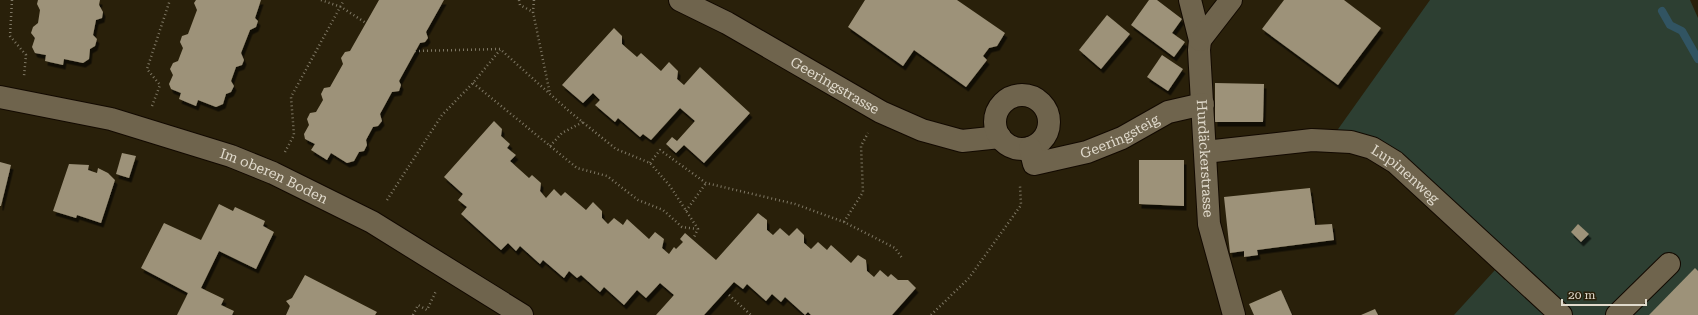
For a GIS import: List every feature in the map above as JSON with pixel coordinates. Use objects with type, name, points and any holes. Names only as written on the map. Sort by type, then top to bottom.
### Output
[{"type":"street","name":"Geeringstrasse","points":[[680,0],[727,23],[881,112],[922,130],[962,141],[1000,137]]},
{"type":"street","name":"Hurdäckerstrasse","points":[[1190,0],[1200,40],[1199,50],[1209,224],[1234,315]]},
{"type":"street","points":[[1200,40],[1231,0]]},
{"type":"street","points":[[1020,95],[1032,97],[1041,103],[1047,112],[1049,123],[1046,134],[1032,156],[1012,147],[1000,137],[996,126],[996,115],[1001,105],[1010,98],[1020,95]]},
{"type":"street","name":"Im oberen Boden","points":[[0,97],[111,119],[231,156],[273,173],[372,222],[522,315]]},
{"type":"street","name":"Geeringsteig","points":[[1032,156],[1086,152],[1122,138],[1168,112],[1203,104]]},
{"type":"street","name":"Lupinenweg","points":[[1205,152],[1312,140],[1351,142],[1372,148],[1395,162],[1561,315]]},
{"type":"street","points":[[1616,315],[1669,264]]},
{"type":"path","points":[[12,0],[10,36],[26,55],[25,72]]},
{"type":"path","points":[[154,100],[160,85],[147,69],[170,0]]},
{"type":"path","points":[[321,0],[341,7],[366,23]]},
{"type":"path","points":[[286,151],[294,135],[292,97],[344,0]]},
{"type":"path","points":[[519,0],[520,5],[533,12]]},
{"type":"path","points":[[534,0],[533,12],[550,94]]},
{"type":"path","points":[[385,204],[442,115],[473,83],[500,50]]},
{"type":"path","points":[[415,52],[500,50],[616,149],[650,163],[670,186],[698,229]]},
{"type":"path","points":[[473,83],[577,168],[607,176],[638,200],[663,210],[682,226],[698,229]]},
{"type":"path","points":[[844,222],[863,192],[861,146],[881,112]]},
{"type":"path","points":[[550,146],[562,133],[583,122]]},
{"type":"path","points":[[650,163],[660,150],[706,183],[795,204],[844,222],[894,248],[902,258]]},
{"type":"path","points":[[686,211],[706,183]]},
{"type":"path","points":[[931,315],[969,278],[1021,205],[1020,183]]},
{"type":"path","points":[[693,239],[698,229]]},
{"type":"path","points":[[413,315],[418,305],[427,310],[434,294]]},
{"type":"path","points":[[729,296],[751,315]]},
{"type":"green space","points":[[1430,0],[1690,0],[1698,18],[1698,315],[1454,315],[1495,270],[1505,280],[1519,266],[1336,132]]},
{"type":"building","points":[[38,0],[100,0],[99,5],[103,12],[102,18],[96,20],[93,35],[97,39],[95,46],[90,49],[89,59],[83,63],[64,59],[63,65],[45,61],[46,55],[35,53],[32,47],[35,38],[31,33],[33,27],[38,23],[40,10],[37,4]]},
{"type":"building","points":[[196,0],[261,0],[255,18],[258,21],[256,27],[250,30],[241,53],[244,60],[242,65],[236,67],[231,81],[234,86],[231,92],[226,94],[223,104],[216,107],[198,100],[196,106],[179,99],[181,93],[171,89],[169,84],[173,75],[170,69],[173,63],[178,61],[183,48],[180,42],[182,36],[188,34],[197,10],[194,3]]},
{"type":"building","points":[[379,0],[444,0],[426,32],[428,38],[425,42],[420,43],[399,81],[401,85],[399,91],[392,92],[380,114],[382,121],[378,126],[373,127],[366,140],[367,145],[364,151],[359,152],[354,161],[347,163],[331,153],[327,160],[311,150],[315,144],[305,139],[304,134],[309,125],[307,119],[310,113],[316,112],[323,100],[321,94],[324,88],[330,87],[343,64],[341,58],[345,52],[350,51]]},
{"type":"building","points":[[865,0],[957,0],[1005,33],[997,46],[989,48],[983,56],[987,60],[966,87],[914,50],[903,66],[848,27]]},
{"type":"building","points":[[1149,0],[1157,0],[1182,19],[1172,33],[1185,42],[1174,57],[1131,25]]},
{"type":"building","points":[[1284,0],[1344,0],[1381,28],[1338,85],[1262,29]]},
{"type":"building","points":[[1107,15],[1130,34],[1101,69],[1079,50]]},
{"type":"building","points":[[614,28],[622,36],[622,44],[637,57],[641,53],[661,71],[669,62],[678,71],[677,79],[684,85],[700,67],[750,113],[704,163],[684,145],[676,153],[666,144],[672,137],[677,141],[695,121],[680,108],[651,140],[643,134],[640,137],[618,118],[615,122],[595,105],[600,100],[593,93],[583,103],[562,85]]},
{"type":"building","points":[[1162,55],[1183,69],[1168,91],[1147,77]]},
{"type":"building","points":[[1215,83],[1264,84],[1263,122],[1215,122]]},
{"type":"building","points":[[494,121],[502,129],[501,136],[510,144],[507,148],[516,155],[510,161],[529,178],[532,175],[541,183],[540,191],[546,198],[554,189],[561,196],[565,192],[586,210],[593,202],[602,211],[602,218],[608,224],[614,218],[623,225],[627,219],[649,239],[655,232],[664,239],[662,248],[669,254],[674,247],[676,249],[683,242],[680,239],[685,233],[716,260],[758,213],[767,220],[767,230],[773,235],[780,228],[789,236],[797,228],[804,235],[804,243],[811,249],[818,242],[827,250],[831,245],[851,263],[858,255],[866,260],[867,271],[874,277],[880,270],[888,277],[891,274],[898,280],[908,280],[916,288],[892,315],[811,315],[808,312],[805,315],[785,297],[781,302],[772,294],[766,301],[747,284],[743,289],[734,282],[704,315],[656,315],[674,295],[660,283],[646,298],[637,290],[624,305],[604,287],[600,292],[581,275],[577,278],[569,271],[564,278],[543,260],[540,264],[520,246],[516,251],[508,243],[501,250],[461,214],[467,207],[458,200],[463,194],[444,177]]},
{"type":"building","points":[[122,153],[136,156],[129,178],[116,174]]},
{"type":"building","points":[[1139,160],[1184,160],[1184,206],[1139,204]]},
{"type":"building","points":[[0,162],[11,165],[1,206],[0,206]]},
{"type":"building","points":[[69,164],[89,165],[88,170],[97,173],[98,168],[108,173],[115,180],[101,223],[77,215],[76,218],[53,211]]},
{"type":"building","points":[[1310,188],[1315,225],[1332,224],[1334,240],[1257,250],[1258,255],[1244,257],[1244,251],[1230,253],[1224,197]]},
{"type":"building","points":[[219,204],[233,211],[235,207],[265,221],[263,226],[274,232],[256,269],[219,251],[201,288],[224,299],[221,305],[234,311],[232,315],[177,315],[188,293],[141,268],[164,223],[201,240]]},
{"type":"building","points":[[1578,224],[1589,234],[1581,242],[1571,232]]},
{"type":"building","points":[[1695,268],[1698,271],[1698,315],[1649,315]]},
{"type":"building","points":[[305,275],[377,312],[375,315],[286,315],[290,306],[286,301],[292,298]]},
{"type":"building","points":[[1281,290],[1292,315],[1254,315],[1249,304]]},
{"type":"building","points":[[1375,309],[1378,315],[1361,315]]},
{"type":"waterway","points":[[1662,11],[1670,25],[1682,31],[1698,59]]}]
